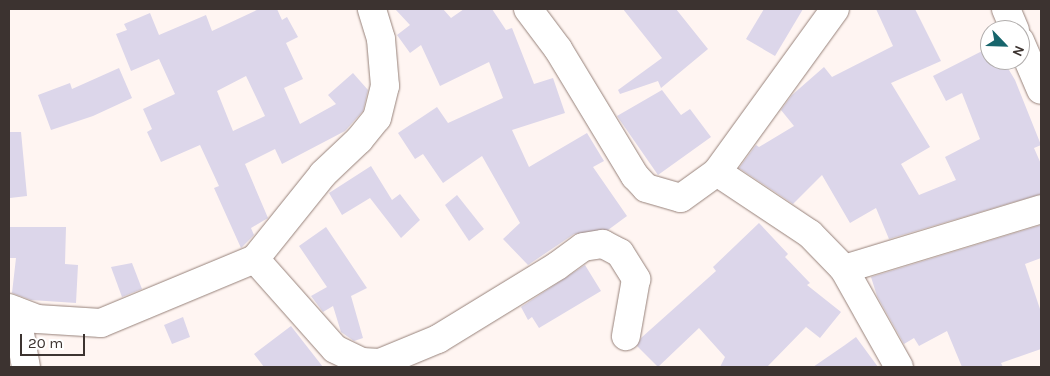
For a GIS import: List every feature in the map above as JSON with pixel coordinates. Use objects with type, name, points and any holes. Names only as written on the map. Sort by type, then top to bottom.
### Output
[{"type":"street","points":[[13,310],[37,319],[102,323],[255,259],[323,174],[359,140],[377,118],[385,86],[381,40],[372,9]]},
{"type":"street","points":[[528,9],[558,49],[635,176],[646,188],[681,198],[717,172],[835,9]]},
{"type":"street","points":[[1030,64],[1041,90]]},
{"type":"street","points":[[717,172],[810,234],[844,269],[899,367]]},
{"type":"street","points":[[844,269],[1041,209]]},
{"type":"street","points":[[255,259],[335,349],[362,362],[380,363],[438,339],[557,266],[583,247],[604,244],[620,253],[636,279],[626,336]]},
{"type":"street","points":[[13,310],[26,367]]},
{"type":"building","points":[[259,9],[277,9],[282,20],[287,17],[298,37],[286,43],[303,79],[284,88],[300,124],[336,104],[328,95],[353,73],[368,90],[363,111],[345,131],[282,164],[275,149],[245,164],[268,218],[251,228],[254,235],[241,248],[214,188],[219,186],[200,145],[161,162],[147,132],[152,129],[143,109],[175,94],[159,59],[131,71],[116,34],[127,30],[124,24],[150,13],[159,35],[206,15],[212,31]],"holes":[[[246,76],[265,116],[233,131],[217,91]]]},
{"type":"building","points":[[395,9],[443,9],[451,18],[464,9],[492,9],[506,30],[512,28],[534,84],[553,78],[565,113],[512,130],[529,167],[587,133],[604,161],[593,167],[627,216],[608,230],[574,234],[528,265],[503,239],[520,223],[482,156],[443,183],[423,154],[415,159],[398,133],[437,107],[448,123],[503,98],[489,62],[440,86],[421,45],[410,53],[397,35],[410,25]]},
{"type":"building","points":[[623,9],[676,9],[708,49],[661,88],[658,81],[620,94],[618,90],[662,58]]},
{"type":"building","points":[[764,9],[803,9],[775,56],[746,39]]},
{"type":"building","points":[[876,9],[915,9],[941,61],[891,83],[930,147],[901,164],[919,195],[956,180],[945,157],[980,139],[962,93],[946,101],[933,76],[980,52],[980,70],[1009,70],[1015,80],[1041,145],[1034,148],[1041,164],[1041,194],[889,239],[876,208],[850,223],[822,175],[793,204],[739,168],[756,145],[759,147],[794,126],[781,110],[792,95],[824,67],[832,77],[893,46]]},
{"type":"building","points":[[119,68],[132,98],[93,116],[51,130],[38,95],[70,83],[72,89]]},
{"type":"building","points":[[662,90],[681,115],[690,109],[711,137],[658,175],[617,116]]},
{"type":"building","points":[[9,132],[21,132],[27,196],[10,198]]},
{"type":"building","points":[[371,166],[392,200],[400,194],[420,220],[401,238],[370,198],[342,215],[329,193]]},
{"type":"building","points":[[457,195],[484,229],[469,241],[445,205]]},
{"type":"building","points":[[759,223],[788,254],[785,257],[810,283],[807,285],[841,312],[820,338],[806,327],[767,367],[720,367],[725,357],[699,328],[658,367],[637,346],[641,338],[716,271],[713,267]]},
{"type":"building","points":[[1041,225],[1041,258],[1025,264],[1041,312],[1041,349],[1001,363],[1003,367],[962,367],[947,331],[919,346],[914,338],[904,344],[877,296],[871,277]]},
{"type":"building","points":[[9,227],[66,227],[65,264],[78,265],[76,303],[31,300],[12,293],[16,258],[9,258]]},
{"type":"building","points":[[326,227],[367,288],[351,296],[363,338],[354,341],[341,332],[333,306],[323,312],[311,296],[327,287],[299,246]]},
{"type":"building","points":[[132,263],[142,289],[122,297],[111,267]]},
{"type":"building","points":[[585,265],[601,291],[539,328],[532,317],[528,320],[521,307]]},
{"type":"building","points":[[183,317],[190,337],[172,344],[164,325]]},
{"type":"building","points":[[291,326],[323,367],[264,367],[254,354]]},
{"type":"building","points":[[856,337],[878,367],[813,367],[845,345]]}]
